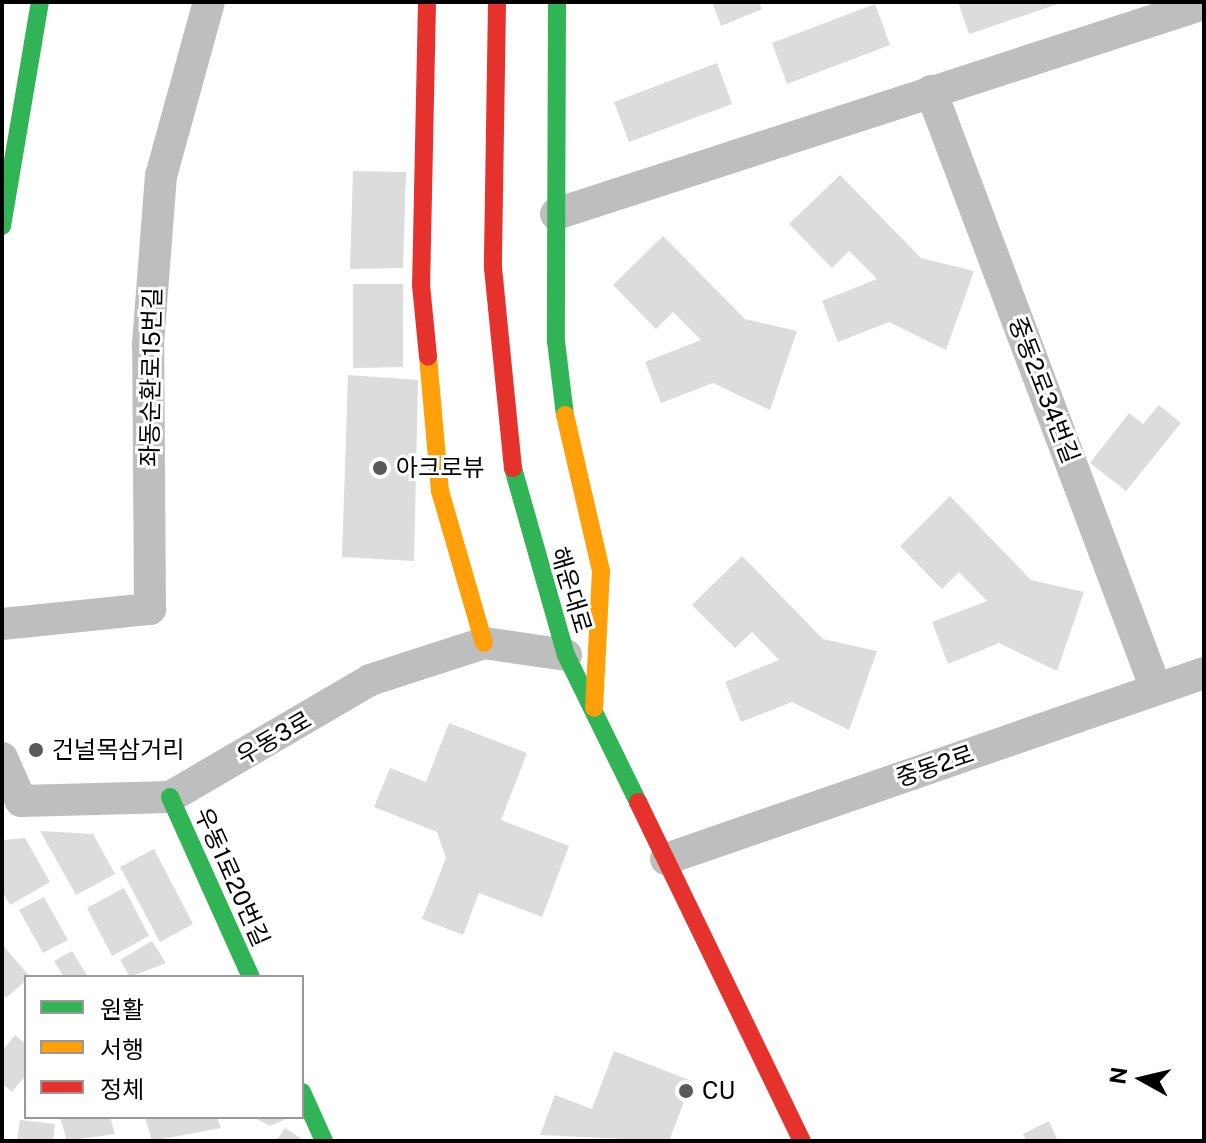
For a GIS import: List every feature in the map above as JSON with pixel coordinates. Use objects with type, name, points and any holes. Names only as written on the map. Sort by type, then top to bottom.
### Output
[{"type":"street","points":[[2,226],[40,2]]},
{"type":"street","name":"좌동순환로15번길","points":[[2,624],[150,609],[148,344],[161,176],[209,2]]},
{"type":"street","points":[[427,2],[421,285],[440,491],[484,643]]},
{"type":"street","name":"해운대로","points":[[497,2],[493,268],[515,491],[566,655],[802,1141]]},
{"type":"street","points":[[557,2],[556,341],[570,451],[601,571],[594,718]]},
{"type":"street","points":[[556,214],[1204,4]]},
{"type":"street","name":"중동2로34번길","points":[[931,91],[1156,689]]},
{"type":"street","name":"우동3로","points":[[2,758],[12,801],[170,797],[370,680],[484,643],[566,655]]},
{"type":"street","name":"중동2로","points":[[666,859],[1204,673]]},
{"type":"street","name":"우동1로20번길","points":[[170,797],[250,975]]},
{"type":"street","points":[[304,1096],[324,1141]]},
{"type":"building","points":[[712,2],[759,2],[762,9],[721,26]]},
{"type":"building","points":[[958,2],[1061,2],[1061,3],[969,34]]},
{"type":"building","points":[[875,4],[890,45],[787,84],[772,43]]},
{"type":"building","points":[[717,63],[732,104],[629,142],[614,102]]},
{"type":"building","points":[[353,171],[406,172],[403,268],[350,269]]},
{"type":"building","points":[[840,175],[921,258],[974,271],[946,350],[889,322],[838,342],[822,301],[877,279],[849,251],[832,268],[789,224]]},
{"type":"building","points":[[663,236],[745,319],[797,331],[770,410],[713,383],[661,403],[645,362],[701,340],[673,312],[656,329],[613,285]]},
{"type":"building","points":[[353,284],[403,284],[403,367],[353,368]]},
{"type":"building","name":"아크로뷰","points":[[348,375],[418,380],[414,561],[342,557]]},
{"type":"building","points":[[1159,405],[1181,423],[1126,491],[1090,463],[1129,413],[1143,424]]},
{"type":"building","points":[[950,496],[1031,580],[1084,592],[1057,671],[999,643],[948,664],[932,622],[987,601],[959,572],[942,589],[900,546]]},
{"type":"building","points":[[742,556],[823,639],[877,651],[849,730],[792,702],[741,722],[725,682],[779,660],[752,632],[735,648],[692,605]]},
{"type":"building","points":[[449,723],[527,753],[501,820],[569,846],[542,917],[479,893],[463,935],[422,919],[446,858],[437,832],[374,807],[390,768],[426,782]]},
{"type":"building","points":[[40,831],[93,834],[115,874],[76,895]]},
{"type":"building","points":[[25,838],[50,882],[10,905],[2,891],[2,840]]},
{"type":"building","points":[[154,849],[193,924],[160,942],[120,867]]},
{"type":"building","points":[[124,888],[149,936],[112,956],[87,908]]},
{"type":"building","points":[[44,897],[68,940],[43,953],[19,910]]},
{"type":"building","points":[[152,941],[166,963],[129,975],[120,960]]},
{"type":"building","points":[[2,944],[28,975],[24,975],[24,982],[6,998],[2,993]]},
{"type":"building","points":[[72,951],[87,975],[63,975],[54,961]]},
{"type":"building","points":[[15,1035],[24,1042],[24,1077],[12,1092],[2,1083],[2,1051]]},
{"type":"building","points":[[614,1051],[692,1081],[669,1141],[540,1135],[555,1095],[592,1109]]},
{"type":"building","points":[[61,1119],[111,1119],[115,1134],[67,1141]]},
{"type":"building","points":[[146,1119],[218,1119],[221,1128],[152,1141]]},
{"type":"building","points":[[257,1119],[286,1119],[270,1126]]},
{"type":"building","points":[[20,1120],[55,1124],[53,1141],[17,1141]]},
{"type":"building","points":[[1049,1121],[1058,1141],[1026,1141],[1023,1134]]},
{"type":"building","points":[[285,1128],[305,1141],[276,1141]]},
{"type":"traffic: fast","points":[[2,226],[40,2]]},
{"type":"traffic: fast","points":[[557,2],[556,341],[565,415]]},
{"type":"traffic: fast","points":[[513,468],[566,655],[638,802]]},
{"type":"traffic: fast","points":[[170,797],[250,975]]},
{"type":"traffic: fast","points":[[304,1096],[324,1141]]},
{"type":"traffic: slow","points":[[428,357],[440,491],[484,643]]},
{"type":"traffic: slow","points":[[565,415],[601,571],[594,708]]},
{"type":"traffic: jam","points":[[427,2],[421,285],[428,357]]},
{"type":"traffic: jam","points":[[497,2],[493,268],[513,468]]},
{"type":"traffic: jam","points":[[638,802],[802,1141]]},
{"type":"place","name":"아크로뷰","points":[[380,468]]},
{"type":"place","name":"건널목삼거리","points":[[36,750]]},
{"type":"place","name":"CU","points":[[686,1091]]}]
